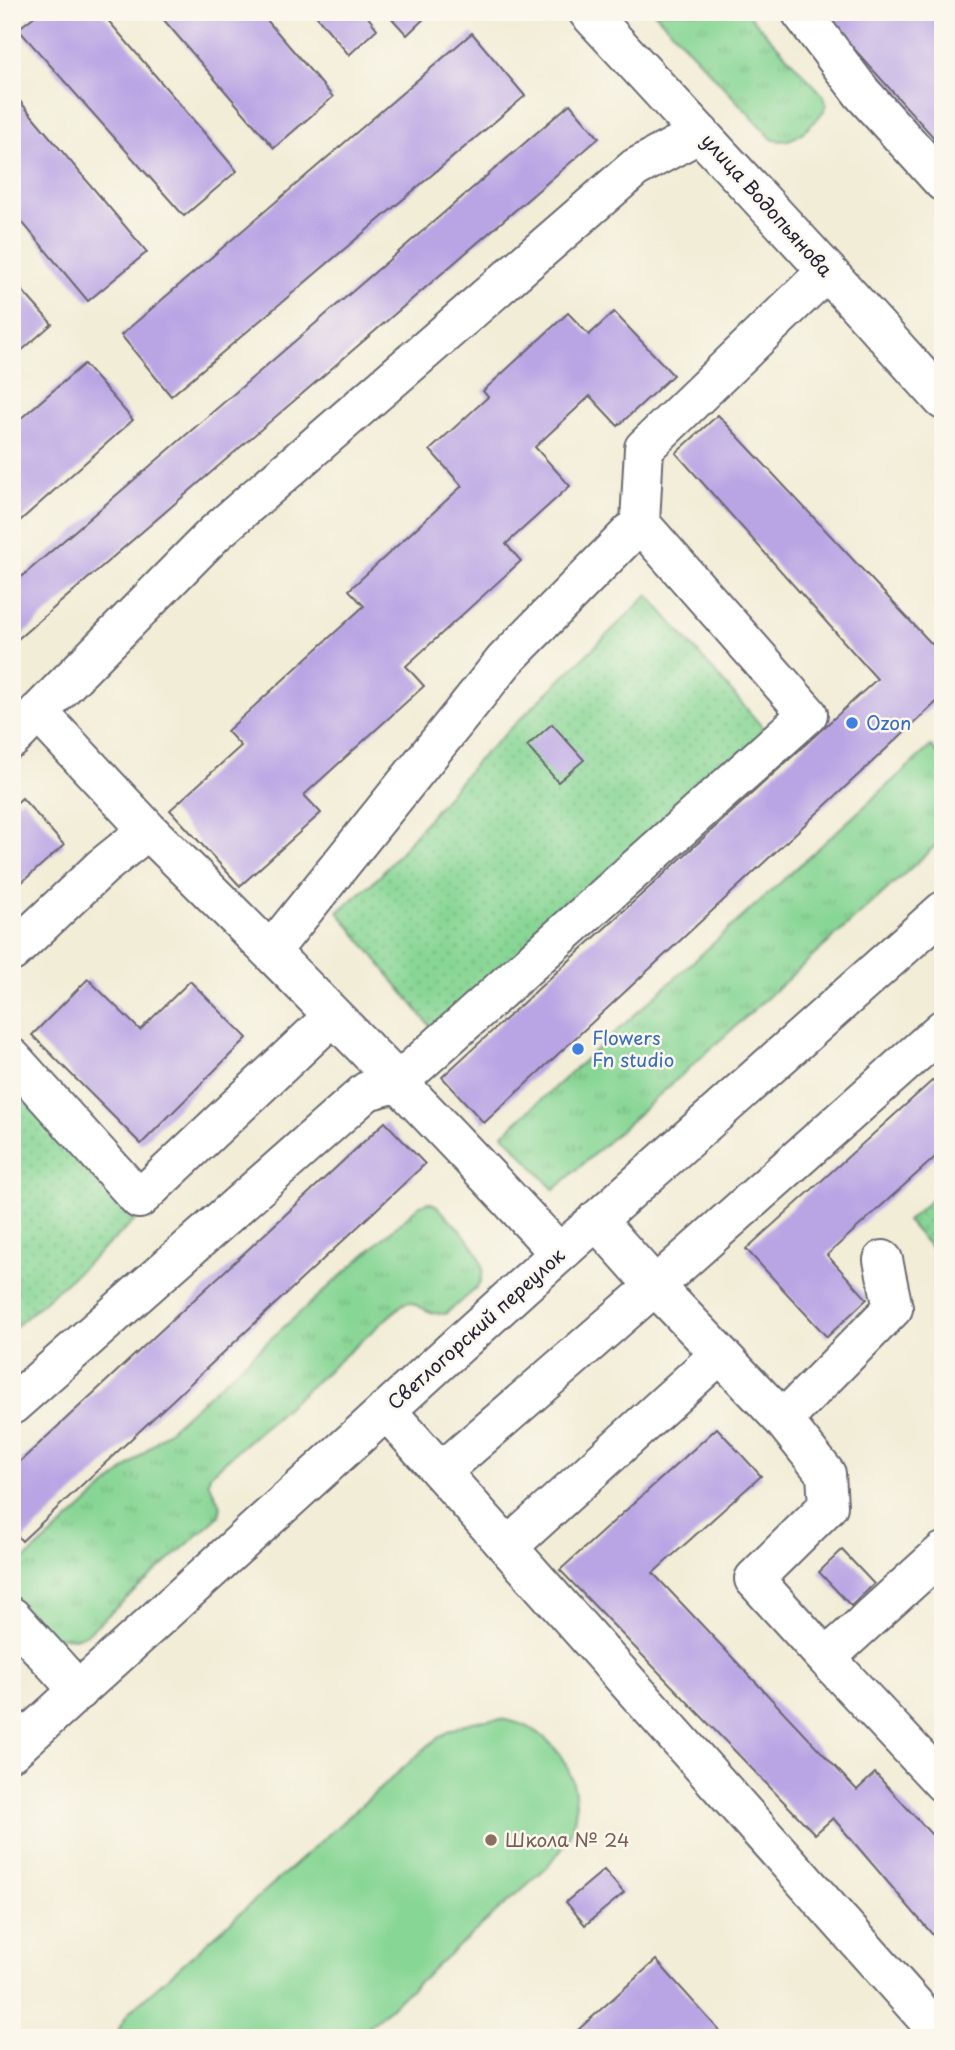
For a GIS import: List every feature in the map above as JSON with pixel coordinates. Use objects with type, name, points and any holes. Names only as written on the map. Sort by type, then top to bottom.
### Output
[{"type":"street","name":"улица Водопьянова","points":[[588,12],[701,132],[943,400]]},
{"type":"street","points":[[801,12],[862,93],[943,183]]},
{"type":"street","points":[[12,739],[225,525],[635,168],[701,132]]},
{"type":"street","points":[[271,951],[506,660],[640,523],[644,448],[827,271]]},
{"type":"street","points":[[12,1405],[368,1091],[397,1083],[807,714],[640,523]]},
{"type":"street","points":[[38,712],[148,830],[271,951],[445,1130],[559,1253]]},
{"type":"street","points":[[12,952],[102,867],[148,830]]},
{"type":"street","name":"Светлогорский переулок","points":[[12,1751],[559,1253],[943,911]]},
{"type":"street","points":[[12,1058],[139,1199],[333,1016]]},
{"type":"street","points":[[441,1472],[655,1286],[943,1029]]},
{"type":"street","points":[[596,1220],[783,1420],[826,1474],[828,1506],[754,1579],[943,1783]]},
{"type":"street","points":[[783,1420],[892,1308],[883,1260]]},
{"type":"street","points":[[508,1547],[720,1354]]},
{"type":"street","points":[[387,1410],[943,2038]]},
{"type":"street","points":[[826,1658],[943,1552]]},
{"type":"street","points":[[12,1617],[79,1691]]},
{"type":"green space","points":[[654,12],[746,12],[824,96],[824,111],[794,138],[780,141],[772,139]]},
{"type":"green space","points":[[648,595],[769,735],[435,1032],[338,912],[380,876],[476,762]]},
{"type":"green space","points":[[931,746],[943,759],[943,839],[554,1190],[503,1134]]},
{"type":"green space","points":[[12,1084],[135,1221],[12,1330],[12,1181],[16,1177],[12,1173]]},
{"type":"green space","points":[[943,1189],[943,1261],[907,1221]]},
{"type":"green space","points":[[428,1202],[436,1205],[452,1221],[477,1253],[482,1264],[482,1275],[475,1289],[445,1314],[432,1313],[410,1302],[403,1304],[210,1475],[208,1482],[221,1506],[219,1516],[88,1633],[75,1638],[51,1636],[12,1596],[12,1571],[420,1205]]},
{"type":"green space","points":[[501,1719],[525,1726],[555,1748],[571,1778],[575,1794],[576,1811],[572,1827],[563,1846],[549,1865],[356,2038],[117,2038],[129,2012],[429,1745],[462,1725]]},
{"type":"building","points":[[40,12],[101,12],[237,171],[184,216],[18,29]]},
{"type":"building","points":[[157,12],[260,12],[333,97],[274,148]]},
{"type":"building","points":[[313,12],[364,12],[377,29],[349,55]]},
{"type":"building","points":[[386,12],[431,12],[407,35]]},
{"type":"building","points":[[821,12],[943,12],[943,148]]},
{"type":"building","points":[[472,33],[525,96],[171,396],[121,335]]},
{"type":"building","points":[[12,92],[147,252],[88,301],[12,210]]},
{"type":"building","points":[[570,104],[599,138],[12,644],[12,585]]},
{"type":"building","points":[[12,279],[52,324],[12,359]]},
{"type":"building","points":[[614,312],[673,375],[618,426],[590,396],[535,447],[570,486],[506,544],[521,561],[406,666],[424,686],[304,795],[321,813],[240,886],[170,810],[241,746],[227,731],[364,606],[349,590],[462,486],[430,450],[488,397],[483,391],[568,313],[589,335]]},
{"type":"building","points":[[84,364],[133,420],[12,528],[12,426]]},
{"type":"building","points":[[718,415],[943,656],[943,696],[484,1123],[442,1077],[877,679],[676,453]]},
{"type":"building","points":[[552,724],[584,760],[558,782],[527,746]]},
{"type":"building","points":[[22,798],[64,845],[12,891],[12,807]]},
{"type":"building","points":[[88,979],[140,1030],[190,981],[247,1038],[141,1144],[32,1035]]},
{"type":"building","points":[[943,1071],[943,1150],[827,1255],[867,1299],[827,1337],[746,1249]]},
{"type":"building","points":[[385,1122],[425,1164],[22,1541],[12,1530],[12,1469]]},
{"type":"building","points":[[717,1428],[761,1476],[653,1573],[857,1790],[875,1773],[943,1847],[943,1947],[833,1818],[815,1834],[560,1570]]},
{"type":"building","points":[[842,1550],[874,1584],[851,1606],[819,1572]]},
{"type":"building","points":[[604,1870],[624,1893],[585,1925],[566,1902]]},
{"type":"building","points":[[656,1960],[726,2038],[569,2038]]},
{"type":"place","name":"Ozon","points":[[852,723]]},
{"type":"place","name":"Flowers Fn studio","points":[[578,1049]]},
{"type":"place","name":"Школа № 24","points":[[491,1840]]}]
